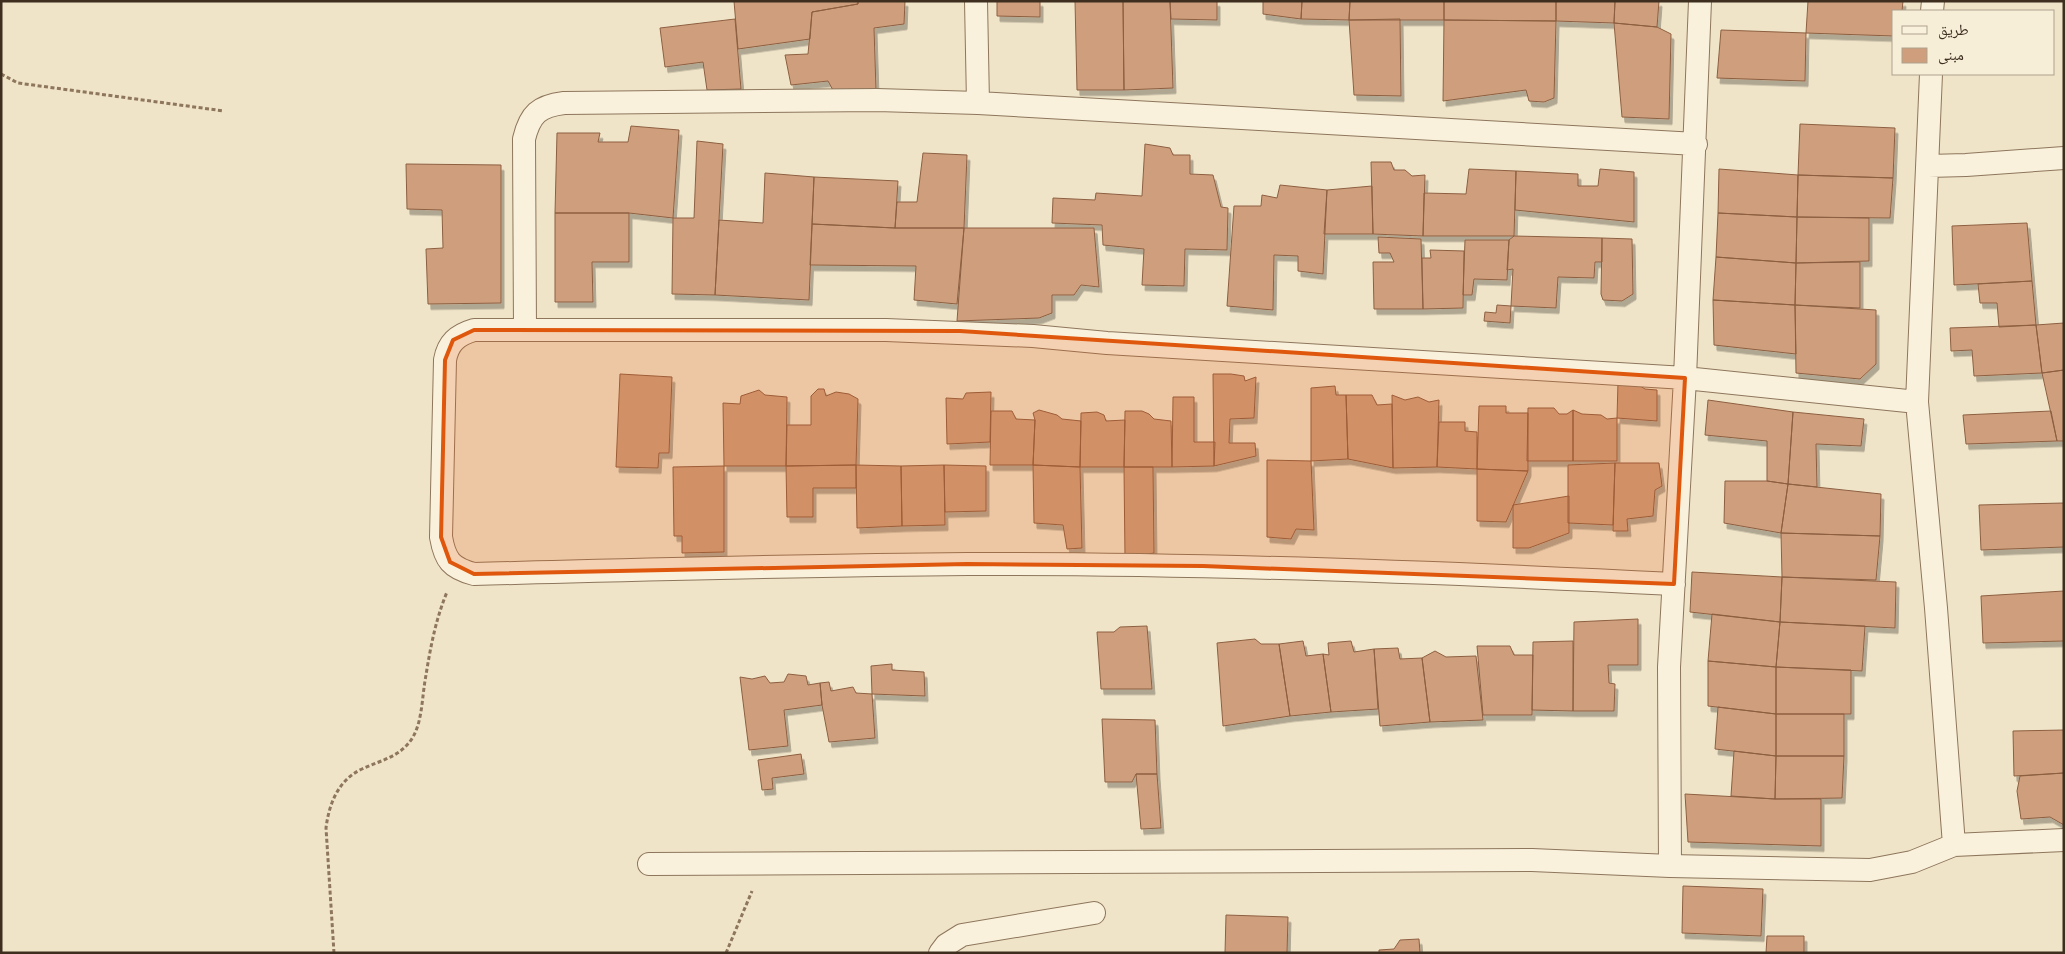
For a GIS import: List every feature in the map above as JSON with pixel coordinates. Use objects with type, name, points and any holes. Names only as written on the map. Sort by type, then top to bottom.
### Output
[{"type":"street","points":[[976,1],[978,103]]},
{"type":"street","points":[[1670,866],[1669,667],[1696,144],[1700,1]]},
{"type":"street","points":[[1931,75],[1917,402],[1936,608],[1954,846]]},
{"type":"street","points":[[525,330],[524,139],[528,124],[536,112],[549,105],[564,103],[867,100],[978,103],[1696,144]]},
{"type":"street","points":[[1928,166],[1966,166],[2064,158]]},
{"type":"street","points":[[1674,584],[1438,572],[1203,566],[967,564],[474,574],[460,570],[450,562],[443,550],[441,537],[445,360],[447,349],[453,340],[463,333],[474,330],[960,331],[1260,353],[1685,378],[1917,402]]},
{"type":"street","points":[[649,864],[1532,860],[1670,866],[1870,870],[1912,862],[1954,846],[2064,840]]},
{"type":"street","points":[[940,953],[946,944],[962,935],[1094,913]]},
{"type":"path","points":[[1,74],[18,82],[224,111]]},
{"type":"path","points":[[334,953],[326,828],[328,811],[335,794],[346,780],[360,769],[393,756],[405,748],[413,736],[418,722],[432,638],[438,614],[460,570]]},
{"type":"path","points":[[726,953],[763,863]]},
{"type":"highlighted area","points":[[474,330],[960,331],[1685,378],[1674,584],[1203,566],[967,564],[474,574],[450,562],[441,537],[445,360],[453,340]]},
{"type":"building","points":[[734,1],[858,1],[858,4],[812,12],[810,39],[738,49]]},
{"type":"building","points":[[858,1],[905,1],[904,24],[874,28],[876,90],[834,92],[828,81],[791,85],[785,55],[808,54],[812,12],[858,4]]},
{"type":"building","points":[[997,1],[1040,1],[1040,17],[997,16]]},
{"type":"building","points":[[1075,1],[1123,1],[1124,90],[1077,90]]},
{"type":"building","points":[[1123,1],[1170,1],[1173,88],[1124,90]]},
{"type":"building","points":[[1170,1],[1217,1],[1217,20],[1171,19]]},
{"type":"building","points":[[1263,1],[1302,1],[1301,19],[1263,14]]},
{"type":"building","points":[[1302,1],[1350,1],[1349,20],[1301,19]]},
{"type":"building","points":[[1350,1],[1444,1],[1444,20],[1349,20]]},
{"type":"building","points":[[1444,1],[1556,1],[1556,21],[1444,20]]},
{"type":"building","points":[[1556,1],[1615,1],[1614,23],[1556,21]]},
{"type":"building","points":[[1615,1],[1659,1],[1657,27],[1614,23]]},
{"type":"building","points":[[1808,1],[1903,1],[1902,10],[1892,10],[1892,36],[1806,33]]},
{"type":"building","points":[[735,19],[741,89],[707,90],[703,62],[665,67],[660,28]]},
{"type":"building","points":[[1400,19],[1401,96],[1354,95],[1349,20]]},
{"type":"building","points":[[1444,20],[1556,21],[1554,98],[1544,102],[1529,101],[1526,90],[1443,101]]},
{"type":"building","points":[[1614,23],[1657,27],[1671,34],[1669,119],[1622,117]]},
{"type":"building","points":[[1721,30],[1806,33],[1805,81],[1717,78]]},
{"type":"building","points":[[1800,124],[1895,128],[1893,178],[1798,175]]},
{"type":"building","points":[[631,126],[679,130],[673,218],[629,213],[555,213],[557,133],[600,133],[598,142],[628,142]]},
{"type":"building","points":[[697,141],[723,144],[715,295],[672,294],[673,218],[694,218]]},
{"type":"building","points":[[1145,144],[1170,148],[1173,155],[1190,155],[1190,174],[1213,175],[1221,207],[1228,208],[1227,250],[1185,249],[1184,286],[1142,285],[1144,249],[1103,245],[1102,225],[1052,223],[1053,198],[1095,200],[1096,193],[1142,196]]},
{"type":"building","points":[[923,153],[967,155],[964,228],[895,228],[897,202],[917,202]]},
{"type":"building","points":[[1371,162],[1391,162],[1394,170],[1405,170],[1412,176],[1425,175],[1423,236],[1373,234]]},
{"type":"building","points":[[406,164],[501,165],[501,303],[428,304],[426,249],[443,248],[442,210],[407,209]]},
{"type":"building","points":[[1469,169],[1516,171],[1514,236],[1423,236],[1424,193],[1466,194]]},
{"type":"building","points":[[1600,169],[1634,172],[1634,222],[1515,210],[1516,171],[1578,174],[1578,186],[1598,186]]},
{"type":"building","points":[[1719,169],[1798,175],[1797,217],[1718,213]]},
{"type":"building","points":[[765,173],[814,177],[809,300],[715,295],[719,220],[763,223]]},
{"type":"building","points":[[1798,175],[1893,178],[1890,218],[1797,217]]},
{"type":"building","points":[[814,177],[898,181],[895,228],[812,224]]},
{"type":"building","points":[[1280,185],[1327,190],[1323,274],[1298,271],[1298,256],[1274,255],[1273,310],[1227,306],[1234,206],[1261,206],[1262,195],[1277,198]]},
{"type":"building","points":[[1372,186],[1373,234],[1324,234],[1327,190]]},
{"type":"building","points":[[555,213],[629,213],[629,262],[592,262],[593,302],[555,302]]},
{"type":"building","points":[[1718,213],[1797,217],[1796,263],[1716,257]]},
{"type":"building","points":[[1797,217],[1869,218],[1869,261],[1796,263]]},
{"type":"building","points":[[2027,223],[2032,281],[1954,285],[1952,226]]},
{"type":"building","points":[[812,224],[895,228],[964,228],[957,304],[914,300],[916,266],[810,265]]},
{"type":"building","points":[[964,228],[1094,228],[1099,287],[1081,285],[1074,295],[1052,295],[1052,313],[1039,318],[957,321]]},
{"type":"building","points":[[1514,236],[1602,238],[1602,262],[1595,262],[1594,278],[1558,277],[1556,308],[1511,306],[1513,269],[1507,270],[1509,240]]},
{"type":"building","points":[[1378,237],[1421,239],[1423,309],[1374,309],[1373,262],[1394,262],[1390,253],[1379,253]]},
{"type":"building","points":[[1602,238],[1632,239],[1633,294],[1622,301],[1603,300],[1601,294]]},
{"type":"building","points":[[1465,240],[1509,240],[1507,280],[1474,279],[1472,295],[1463,295]]},
{"type":"building","points":[[1430,250],[1464,251],[1463,308],[1423,309],[1422,258],[1431,258]]},
{"type":"building","points":[[1716,257],[1796,263],[1795,305],[1713,300]]},
{"type":"building","points":[[1860,262],[1860,308],[1795,305],[1796,263]]},
{"type":"building","points":[[2032,281],[2036,325],[1999,327],[1997,303],[1980,303],[1978,284]]},
{"type":"building","points":[[1713,300],[1795,305],[1796,354],[1714,345]]},
{"type":"building","points":[[1497,305],[1511,306],[1510,323],[1484,321],[1485,312],[1496,313]]},
{"type":"building","points":[[1795,305],[1876,310],[1876,364],[1860,379],[1796,373]]},
{"type":"building","points":[[2064,323],[2064,370],[2042,373],[2036,325]]},
{"type":"building","points":[[2036,325],[2042,373],[1974,376],[1972,350],[1951,351],[1950,328]]},
{"type":"building","points":[[2064,370],[2064,441],[2057,441],[2042,373]]},
{"type":"building","points":[[620,374],[672,377],[669,453],[659,453],[658,468],[616,467]]},
{"type":"building","points":[[1213,374],[1244,376],[1245,381],[1256,377],[1254,418],[1230,419],[1229,443],[1255,443],[1256,456],[1214,466]]},
{"type":"building","points":[[1618,382],[1634,382],[1645,389],[1657,390],[1657,421],[1617,418]]},
{"type":"building","points":[[1335,386],[1336,395],[1346,395],[1348,459],[1311,461],[1311,388]]},
{"type":"building","points":[[818,389],[824,389],[826,396],[836,392],[849,394],[858,399],[856,465],[786,466],[787,425],[811,425],[811,396]]},
{"type":"building","points":[[759,390],[765,395],[787,397],[786,466],[724,466],[723,403],[740,404],[741,396]]},
{"type":"building","points":[[991,392],[990,442],[947,444],[946,398],[963,399],[966,393]]},
{"type":"building","points":[[1346,395],[1372,395],[1377,405],[1392,404],[1393,468],[1348,459]]},
{"type":"building","points":[[1392,395],[1405,400],[1418,397],[1429,402],[1439,400],[1437,467],[1393,468]]},
{"type":"building","points":[[1173,397],[1194,397],[1194,442],[1215,442],[1214,466],[1172,467]]},
{"type":"building","points":[[1708,400],[1793,412],[1788,484],[1767,481],[1767,441],[1705,435]]},
{"type":"building","points":[[1479,406],[1506,406],[1506,413],[1528,413],[1528,471],[1477,469]]},
{"type":"building","points":[[1528,408],[1554,408],[1559,414],[1567,414],[1573,410],[1573,461],[1527,461]]},
{"type":"building","points":[[1039,410],[1057,415],[1062,419],[1081,421],[1080,467],[1033,465],[1035,420],[1033,413]]},
{"type":"building","points":[[1573,410],[1582,414],[1601,415],[1607,419],[1617,418],[1617,461],[1573,461]]},
{"type":"building","points":[[991,411],[1012,411],[1016,419],[1035,420],[1033,465],[990,465]]},
{"type":"building","points":[[1125,411],[1142,411],[1154,419],[1171,421],[1172,467],[1124,467]]},
{"type":"building","points":[[2051,411],[2057,441],[1966,444],[1963,415]]},
{"type":"building","points":[[1097,412],[1104,415],[1106,421],[1125,420],[1124,467],[1080,467],[1081,413]]},
{"type":"building","points":[[1793,412],[1864,419],[1861,446],[1816,444],[1817,487],[1788,484]]},
{"type":"building","points":[[1439,422],[1465,422],[1465,431],[1477,432],[1477,469],[1437,467]]},
{"type":"building","points":[[1267,460],[1311,461],[1314,530],[1296,529],[1291,539],[1267,537]]},
{"type":"building","points":[[1615,463],[1613,525],[1568,523],[1568,465]]},
{"type":"building","points":[[1615,463],[1659,463],[1662,486],[1655,490],[1653,516],[1627,519],[1628,531],[1613,531]]},
{"type":"building","points":[[856,465],[856,488],[813,488],[813,517],[787,517],[786,466]]},
{"type":"building","points":[[856,465],[901,466],[902,526],[857,528]]},
{"type":"building","points":[[944,465],[945,525],[902,526],[901,466]]},
{"type":"building","points":[[944,465],[986,466],[986,511],[945,512]]},
{"type":"building","points":[[1033,465],[1080,467],[1082,548],[1067,549],[1063,525],[1034,523]]},
{"type":"building","points":[[724,466],[724,552],[682,553],[682,536],[674,536],[673,467]]},
{"type":"building","points":[[1124,467],[1153,467],[1154,553],[1125,558]]},
{"type":"building","points":[[1477,469],[1528,471],[1506,522],[1477,521]]},
{"type":"building","points":[[1725,481],[1767,481],[1788,484],[1781,533],[1724,523]]},
{"type":"building","points":[[1788,484],[1881,494],[1880,536],[1781,533]]},
{"type":"building","points":[[1569,496],[1569,533],[1529,548],[1513,548],[1513,505]]},
{"type":"building","points":[[2064,503],[2064,547],[1981,550],[1979,505]]},
{"type":"building","points":[[1781,533],[1880,536],[1876,580],[1782,577]]},
{"type":"building","points":[[1692,572],[1782,577],[1780,622],[1690,612]]},
{"type":"building","points":[[1782,577],[1896,582],[1895,628],[1780,622]]},
{"type":"building","points":[[2064,591],[2064,641],[1983,643],[1981,596]]},
{"type":"building","points":[[1712,614],[1780,622],[1776,667],[1708,661]]},
{"type":"building","points":[[1638,619],[1638,665],[1608,665],[1609,683],[1615,684],[1614,711],[1573,711],[1574,622]]},
{"type":"building","points":[[1780,622],[1865,626],[1862,671],[1776,667]]},
{"type":"building","points":[[1147,626],[1152,689],[1101,689],[1097,632],[1114,632],[1120,627]]},
{"type":"building","points":[[1255,639],[1261,644],[1279,644],[1290,716],[1223,726],[1217,643]]},
{"type":"building","points":[[1303,641],[1306,656],[1323,654],[1331,712],[1290,716],[1279,644]]},
{"type":"building","points":[[1351,641],[1354,652],[1374,649],[1378,709],[1331,712],[1323,654],[1329,655],[1328,643]]},
{"type":"building","points":[[1573,641],[1573,711],[1532,710],[1533,642]]},
{"type":"building","points":[[1477,646],[1510,646],[1514,655],[1533,655],[1532,715],[1483,715]]},
{"type":"building","points":[[1398,648],[1400,659],[1422,658],[1430,722],[1380,726],[1374,649]]},
{"type":"building","points":[[1435,651],[1446,657],[1476,656],[1483,720],[1430,722],[1422,658]]},
{"type":"building","points":[[1708,661],[1776,667],[1776,714],[1708,706]]},
{"type":"building","points":[[892,664],[892,670],[924,672],[925,696],[872,694],[871,666]]},
{"type":"building","points":[[1776,667],[1851,670],[1851,714],[1776,714]]},
{"type":"building","points":[[788,674],[806,676],[808,685],[820,683],[822,705],[784,710],[788,746],[749,750],[740,677],[752,679],[765,676],[770,683],[784,682]]},
{"type":"building","points":[[829,682],[831,691],[853,687],[856,693],[872,694],[875,738],[829,742],[820,683]]},
{"type":"building","points":[[1718,707],[1776,714],[1776,756],[1715,749]]},
{"type":"building","points":[[1776,714],[1844,714],[1844,756],[1776,756]]},
{"type":"building","points":[[1102,719],[1155,720],[1157,774],[1136,774],[1132,782],[1105,782]]},
{"type":"building","points":[[2064,730],[2064,773],[2014,776],[2013,731]]},
{"type":"building","points":[[1734,751],[1776,756],[1775,799],[1731,796]]},
{"type":"building","points":[[801,754],[804,774],[772,778],[773,789],[762,790],[758,760]]},
{"type":"building","points":[[1776,756],[1844,756],[1842,798],[1775,799]]},
{"type":"building","points":[[2064,773],[2064,825],[2050,817],[2021,819],[2017,791],[2020,776]]},
{"type":"building","points":[[1136,774],[1157,774],[1161,828],[1141,829]]},
{"type":"building","points":[[1685,794],[1775,799],[1821,799],[1821,846],[1688,842]]},
{"type":"building","points":[[1683,886],[1763,889],[1761,936],[1682,933]]},
{"type":"building","points":[[1226,915],[1288,917],[1287,953],[1225,953]]},
{"type":"building","points":[[1767,936],[1804,936],[1804,953],[1766,953]]},
{"type":"building","points":[[1419,939],[1420,953],[1379,953],[1379,950],[1394,949],[1400,940]]}]
